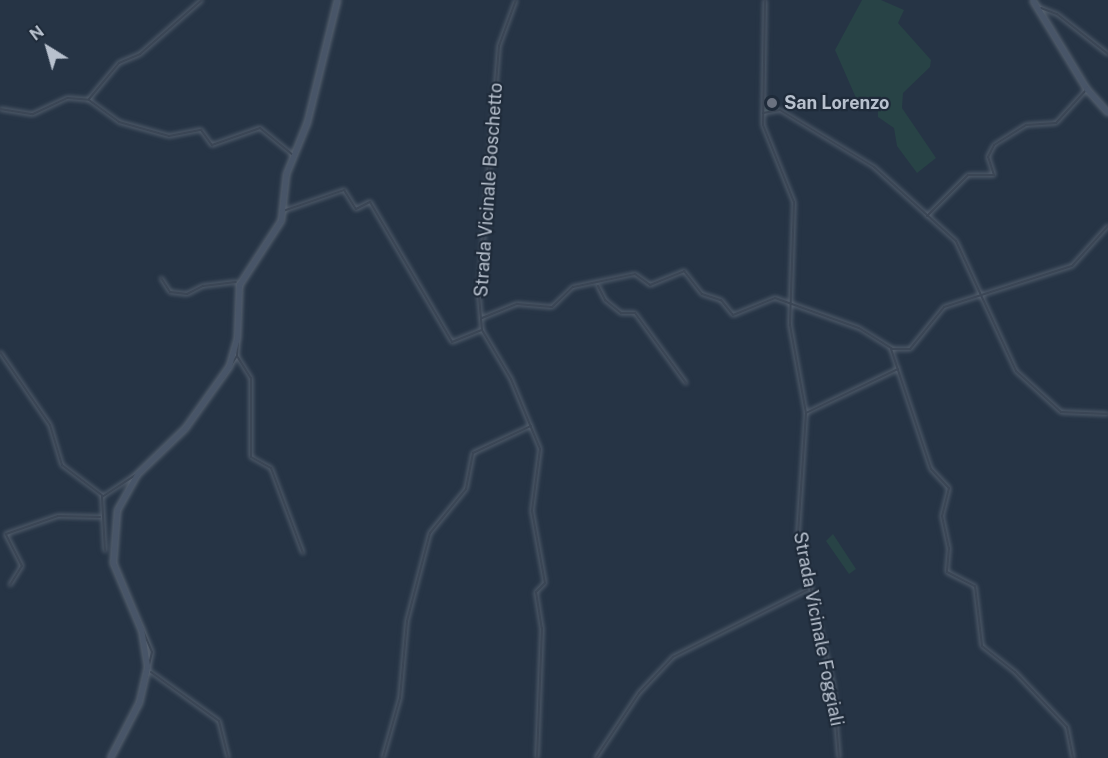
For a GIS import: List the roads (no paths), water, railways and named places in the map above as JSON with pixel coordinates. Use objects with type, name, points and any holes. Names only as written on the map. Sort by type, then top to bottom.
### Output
[{"type":"main road","points":[[110,758],[143,689],[146,652],[136,618],[117,579],[111,547],[117,510],[137,474],[185,428],[222,378],[237,338],[241,278],[273,236],[282,211],[294,156],[337,0]]},
{"type":"main road","points":[[1033,0],[1041,8],[1087,88],[1108,112]]},
{"type":"street","points":[[89,100],[119,63],[140,54],[202,0]]},
{"type":"street","name":"Strada Vicinale Boschetto","points":[[516,0],[499,46],[479,289],[482,330],[531,426],[540,449],[532,511],[545,583],[536,592],[542,628],[537,758]]},
{"type":"street","name":"Strada Vicinale Foggiali","points":[[765,0],[764,128],[794,202],[790,328],[804,382],[806,413],[798,533],[807,590],[832,685],[839,758]]},
{"type":"street","points":[[1041,8],[1058,14],[1108,54]]},
{"type":"street","points":[[927,216],[968,175],[994,175],[988,157],[994,145],[1026,125],[1056,123],[1087,88]]},
{"type":"street","points":[[0,109],[33,114],[68,99],[89,100],[119,122],[169,136],[201,130],[212,145],[260,128],[294,156]]},
{"type":"street","points":[[764,113],[780,110],[870,164],[956,241],[1015,369],[1042,398],[1063,413],[1091,409],[1108,414]]},
{"type":"street","points":[[282,211],[344,190],[356,209],[370,202],[452,342],[482,330]]},
{"type":"street","points":[[482,318],[520,303],[549,307],[573,287],[598,285],[635,274],[650,285],[684,271],[702,294],[721,300],[733,315],[761,308],[773,299],[791,303],[859,328],[891,349],[913,348],[937,313],[980,295],[1075,264],[1108,226]]},
{"type":"street","points":[[161,278],[170,292],[187,294],[203,286],[236,282]]},
{"type":"street","points":[[598,285],[605,300],[621,313],[635,313],[686,383]]},
{"type":"street","points":[[237,338],[237,356],[251,378],[251,457],[271,468],[303,553]]},
{"type":"street","points":[[891,349],[931,469],[949,488],[942,516],[949,548],[947,572],[975,586],[982,646],[1015,672],[1067,727],[1073,758]]},
{"type":"street","points":[[0,352],[50,425],[62,465],[103,496]]},
{"type":"street","points":[[222,378],[237,356]]},
{"type":"street","points":[[806,413],[898,369]]},
{"type":"street","points":[[383,758],[400,698],[407,621],[430,533],[466,489],[473,453],[531,426]]},
{"type":"street","points":[[105,551],[100,517],[103,496],[137,474]]},
{"type":"street","points":[[10,585],[22,566],[6,534],[58,516],[100,517]]},
{"type":"street","points":[[596,758],[639,693],[673,657],[807,590]]},
{"type":"street","points":[[136,618],[152,652],[150,672],[143,689]]},
{"type":"street","points":[[150,672],[175,684],[219,721],[228,758]]},
{"type":"place","name":"San Lorenzo","points":[[772,103]]}]
